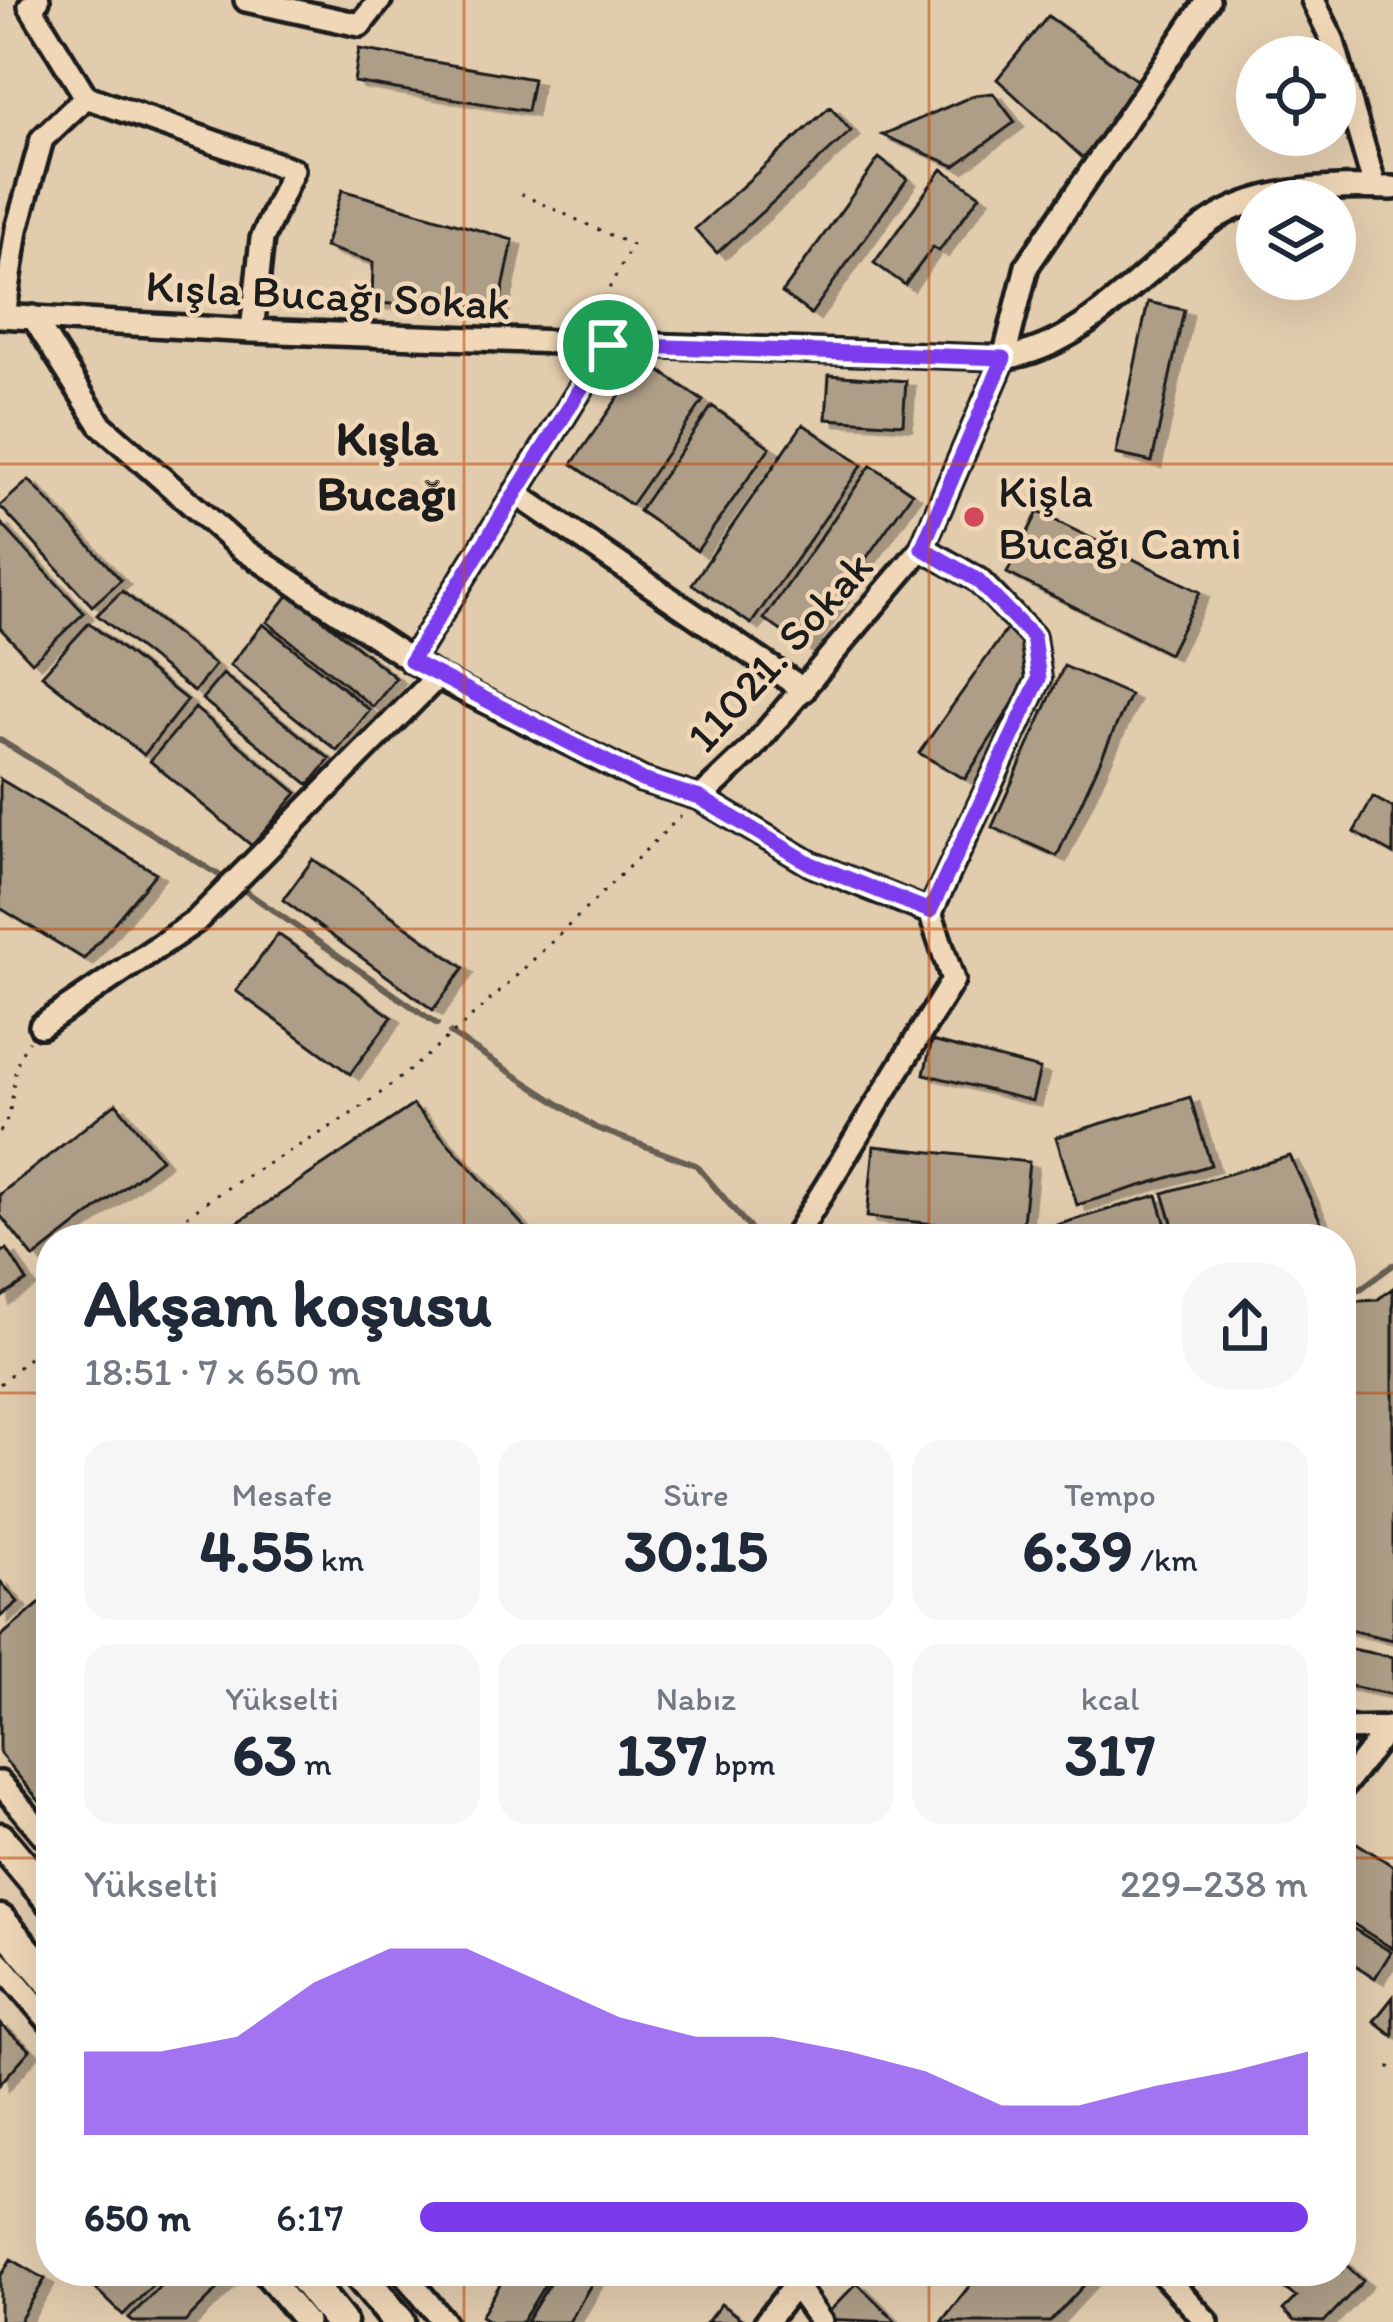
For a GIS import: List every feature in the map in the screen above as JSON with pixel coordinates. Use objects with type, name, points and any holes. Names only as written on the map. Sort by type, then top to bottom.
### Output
[{"type":"highway","points":[[0,1839],[36,1877]]},
{"type":"highway","points":[[0,1921],[36,1963]]},
{"type":"highway","points":[[311,2286],[340,2322]]},
{"type":"highway","points":[[369,2286],[399,2322]]},
{"type":"street","points":[[246,0],[360,25],[380,0]]},
{"type":"street","name":"11021. Sokak","points":[[700,798],[804,690],[922,548],[1004,358],[1027,266],[1208,0]]},
{"type":"street","points":[[1313,0],[1332,39],[1384,187]]},
{"type":"street","points":[[31,2],[86,97],[293,170],[262,239],[252,331]]},
{"type":"street","points":[[2,316],[17,230],[42,139],[86,97]]},
{"type":"street","name":"Kışla Bucağı Sokak","points":[[2,316],[252,331],[1004,358],[1036,353],[1065,338],[1214,219],[1256,200],[1384,187]]},
{"type":"street","points":[[33,317],[100,424],[241,548],[411,661],[642,780],[700,798],[811,864],[930,911]]},
{"type":"street","points":[[411,661],[608,345]]},
{"type":"street","points":[[515,493],[804,690]]},
{"type":"street","points":[[803,1224],[953,980],[930,911],[1039,679],[1033,637],[977,580],[922,548]]},
{"type":"street","points":[[40,1026],[196,921],[437,677]]},
{"type":"street","points":[[1356,1729],[1388,1728],[1356,1770]]},
{"type":"street","points":[[0,1783],[36,1825]]},
{"type":"street","points":[[0,1963],[36,2005]]},
{"type":"street","points":[[276,2286],[306,2322]]},
{"type":"street","points":[[414,2286],[444,2322]]},
{"type":"street","points":[[766,2322],[794,2286]]},
{"type":"street","points":[[804,2286],[820,2322]]},
{"type":"street","points":[[1174,2286],[1207,2322]]},
{"type":"path","points":[[521,194],[632,244],[579,344]]},
{"type":"path","points":[[176,1224],[385,1090],[507,983],[700,798]]},
{"type":"path","points":[[0,1132],[13,1112],[13,1063],[40,1026]]},
{"type":"path","points":[[0,1384],[36,1352]]},
{"type":"building","points":[[1048,16],[1143,85],[1083,158],[997,79]]},
{"type":"building","points":[[359,49],[533,79],[527,111],[354,82]]},
{"type":"building","points":[[993,93],[1015,122],[955,166],[882,135],[975,95]]},
{"type":"building","points":[[830,107],[851,131],[717,253],[695,229]]},
{"type":"building","points":[[879,158],[907,179],[811,314],[782,293]]},
{"type":"building","points":[[942,169],[980,195],[939,251],[933,247],[905,285],[874,263]]},
{"type":"building","points":[[342,190],[513,240],[499,309],[372,303],[373,262],[325,247]]},
{"type":"building","points":[[1148,302],[1184,310],[1152,462],[1116,454]]},
{"type":"building","points":[[644,360],[703,401],[631,505],[572,464]]},
{"type":"building","points":[[829,375],[906,381],[903,424],[826,419]]},
{"type":"building","points":[[712,406],[770,447],[697,551],[639,511]]},
{"type":"building","points":[[803,424],[862,465],[751,624],[692,584]]},
{"type":"building","points":[[871,465],[912,493],[804,647],[764,619]]},
{"type":"building","points":[[29,480],[121,580],[92,606],[0,506]]},
{"type":"building","points":[[1038,512],[1200,592],[1169,654],[1007,573]]},
{"type":"building","points":[[0,522],[84,613],[32,662],[0,628]]},
{"type":"building","points":[[122,591],[215,665],[194,692],[97,615]]},
{"type":"building","points":[[290,593],[396,678],[373,707],[267,622]]},
{"type":"building","points":[[89,623],[187,700],[144,755],[42,675]]},
{"type":"building","points":[[263,624],[370,710],[337,751],[230,665]]},
{"type":"building","points":[[1009,626],[1026,638],[1032,673],[965,779],[919,753]]},
{"type":"building","points":[[1064,666],[1130,695],[1057,856],[992,827]]},
{"type":"building","points":[[223,674],[330,759],[309,785],[202,699]]},
{"type":"building","points":[[195,708],[297,793],[252,846],[150,761]]},
{"type":"building","points":[[0,779],[156,873],[84,959],[0,908]]},
{"type":"building","points":[[1373,797],[1393,808],[1393,854],[1354,832]]},
{"type":"building","points":[[313,859],[464,968],[433,1010],[283,900]]},
{"type":"building","points":[[278,934],[392,1017],[350,1074],[236,991]]},
{"type":"building","points":[[932,1041],[1040,1069],[1032,1101],[924,1074]]},
{"type":"building","points":[[1190,1097],[1211,1165],[1077,1205],[1056,1137]]},
{"type":"building","points":[[116,1103],[161,1159],[78,1224],[36,1224],[34,1258],[0,1215],[0,1194]]},
{"type":"building","points":[[413,1105],[522,1224],[235,1224]]},
{"type":"building","points":[[874,1146],[1029,1162],[1023,1224],[935,1224],[867,1217]]},
{"type":"building","points":[[1290,1156],[1322,1224],[1172,1224],[1163,1193]]},
{"type":"building","points":[[1157,1195],[1166,1224],[1060,1224]]},
{"type":"building","points":[[7,1249],[27,1281],[0,1298],[0,1253]]},
{"type":"building","points":[[1393,1288],[1393,1640],[1356,1631],[1356,1301],[1377,1300]]},
{"type":"building","points":[[0,1581],[18,1602],[0,1617]]},
{"type":"building","points":[[36,1607],[36,1797],[0,1754],[0,1637]]},
{"type":"building","points":[[1356,1650],[1393,1657],[1393,1695],[1356,1687]]},
{"type":"building","points":[[1356,1843],[1393,1866],[1393,1949],[1356,1926]]},
{"type":"building","points":[[1356,1930],[1391,1952],[1375,1978],[1356,1966]]},
{"type":"building","points":[[1393,1997],[1393,2036],[1374,2021]]},
{"type":"building","points":[[0,2024],[30,2050],[0,2084]]},
{"type":"building","points":[[11,2259],[36,2274],[36,2286],[41,2286],[19,2322],[0,2322],[0,2277]]},
{"type":"building","points":[[1356,2274],[1363,2281],[1324,2322],[1294,2321],[1283,2310],[1296,2297],[1281,2286],[1356,2286]]},
{"type":"building","points":[[101,2286],[152,2286],[123,2315],[97,2290]]},
{"type":"building","points":[[160,2286],[221,2286],[185,2322],[133,2322],[129,2318]]},
{"type":"building","points":[[499,2286],[544,2286],[522,2322],[491,2322],[481,2316]]},
{"type":"building","points":[[548,2286],[590,2286],[569,2322],[526,2322]]},
{"type":"building","points":[[854,2286],[860,2286],[895,2320],[893,2322],[822,2319]]},
{"type":"building","points":[[969,2286],[1083,2286],[1050,2322],[941,2322]]},
{"type":"building","points":[[721,2304],[745,2322],[707,2322]]},
{"type":"waterway","points":[[0,740],[227,880]]},
{"type":"waterway","points":[[238,886],[437,1024]]},
{"type":"waterway","points":[[450,1033],[596,1128],[696,1165],[746,1224]]},
{"type":"waterway","points":[[1356,1290],[1393,1265]]},
{"type":"place","name":"Kişla Bucağı Cami","points":[[974,517]]},
{"type":"district","name":"Kışla Bucağı","points":[[387,466]]},
{"type":"route","points":[[608,345],[1004,358],[922,548],[977,580],[1033,637],[1039,679],[930,911],[811,864],[700,798],[642,780],[411,661],[608,345]]}]
